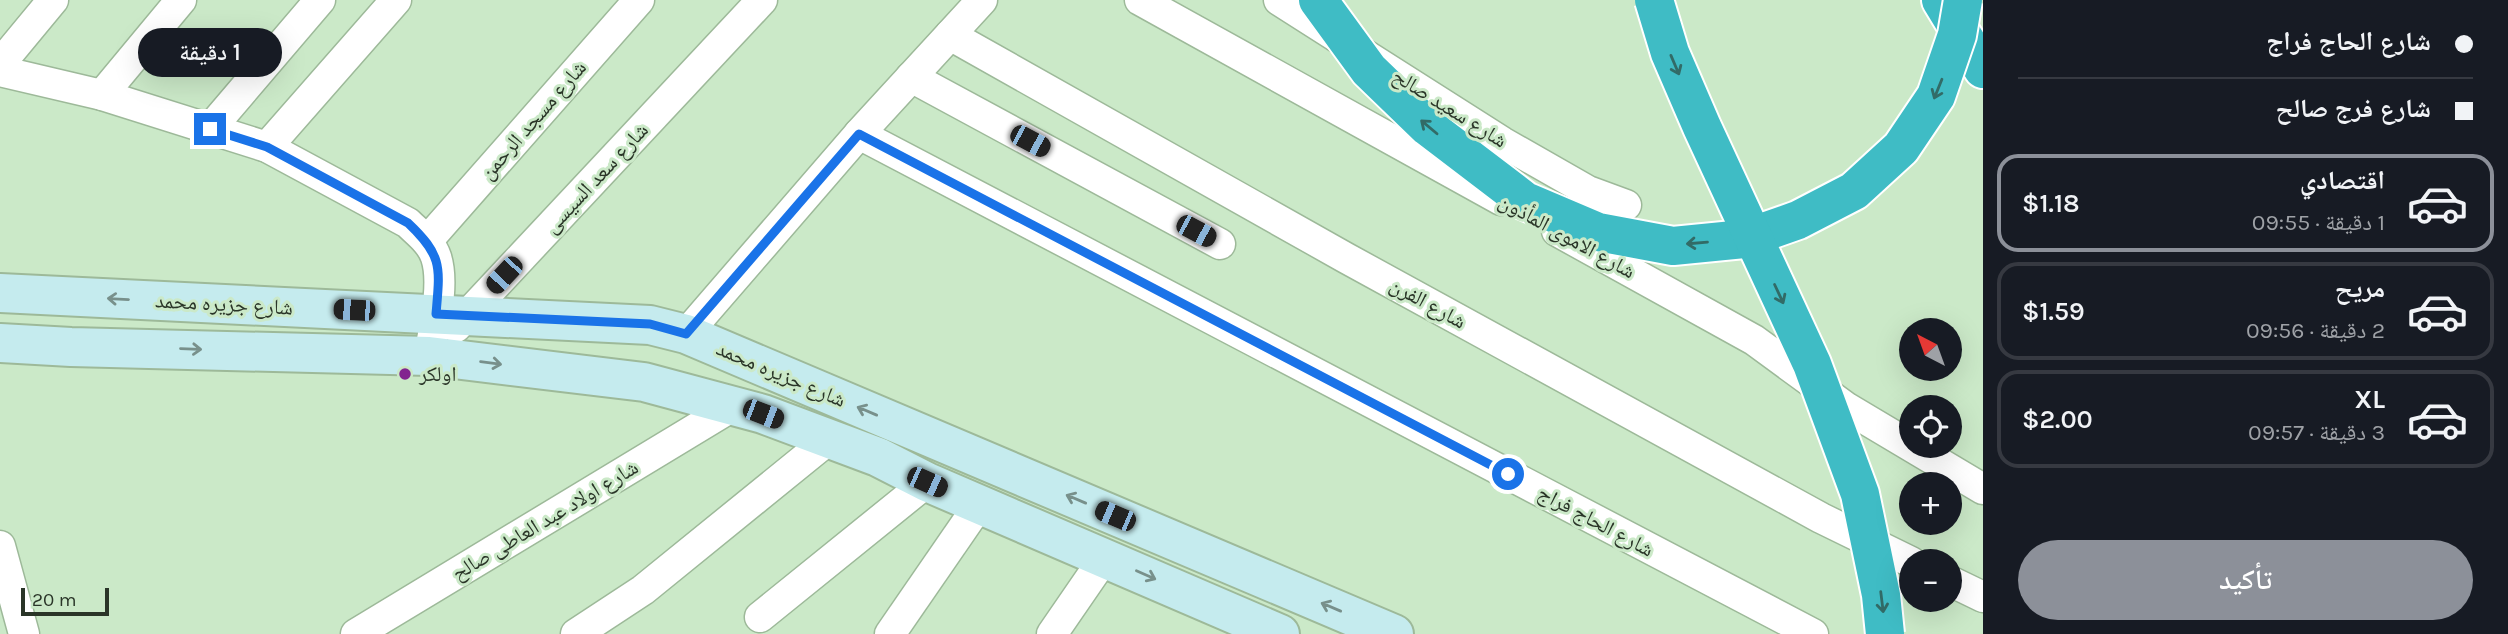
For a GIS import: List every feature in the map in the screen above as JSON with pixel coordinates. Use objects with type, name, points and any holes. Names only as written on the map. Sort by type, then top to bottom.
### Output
[{"type":"highway","points":[[1318,0],[1369,70],[1428,127],[1525,201],[1598,232],[1673,246],[1744,239],[1798,220],[1854,191],[1901,148],[1936,96],[1957,36],[1964,0]]},
{"type":"highway","points":[[1654,0],[1670,53],[1702,127],[1812,364],[1860,494],[1881,595],[1885,634]]},
{"type":"highway","points":[[1941,0],[1983,69]]},
{"type":"main road","name":"شارع جزيره محمد","points":[[0,293],[650,324],[686,334],[1394,634]]},
{"type":"main road","name":"شارع جزيره محمد","points":[[0,343],[429,356],[644,382],[763,414],[878,457],[979,505],[1280,634]]},
{"type":"street","points":[[0,64],[53,0]]},
{"type":"street","points":[[102,95],[181,0]]},
{"type":"street","points":[[210,129],[320,0]]},
{"type":"street","points":[[267,147],[396,0]]},
{"type":"street","name":"شارع مسجد الرحمن","points":[[427,241],[639,0]]},
{"type":"street","name":"شارع سعد السيسى","points":[[452,314],[762,0]]},
{"type":"street","points":[[686,334],[859,134],[982,0]]},
{"type":"street","name":"شارع الاموى المأذون","points":[[1140,0],[1754,340],[1847,408],[1983,489]]},
{"type":"street","name":"شارع سعيد صالح","points":[[1279,0],[1503,142],[1588,191],[1626,205]]},
{"type":"street","name":"شارع الفرن","points":[[950,35],[1346,258],[1821,518],[1899,556]]},
{"type":"street","points":[[0,71],[102,95],[267,147],[408,223],[427,241],[436,255],[439,275],[452,314],[429,356]]},
{"type":"street","points":[[911,77],[1220,244]]},
{"type":"street","name":"شارع الحاج فراج","points":[[859,134],[1813,634]]},
{"type":"street","name":"شارع اولاد عبد العاطى صالح","points":[[356,634],[733,406]]},
{"type":"street","points":[[576,634],[643,590],[829,439]]},
{"type":"street","points":[[760,617],[927,482]]},
{"type":"street","points":[[890,634],[979,505]]},
{"type":"street","points":[[0,546],[24,634]]},
{"type":"street","points":[[1052,634],[1105,557]]},
{"type":"street","points":[[1962,587],[1983,597]]},
{"type":"place","name":"اولكر","points":[[405,374]]},
{"type":"route","points":[[210,129],[267,147],[408,223],[427,241],[436,255],[439,275],[436,314],[650,324],[686,334],[859,134],[1508,474]]}]
